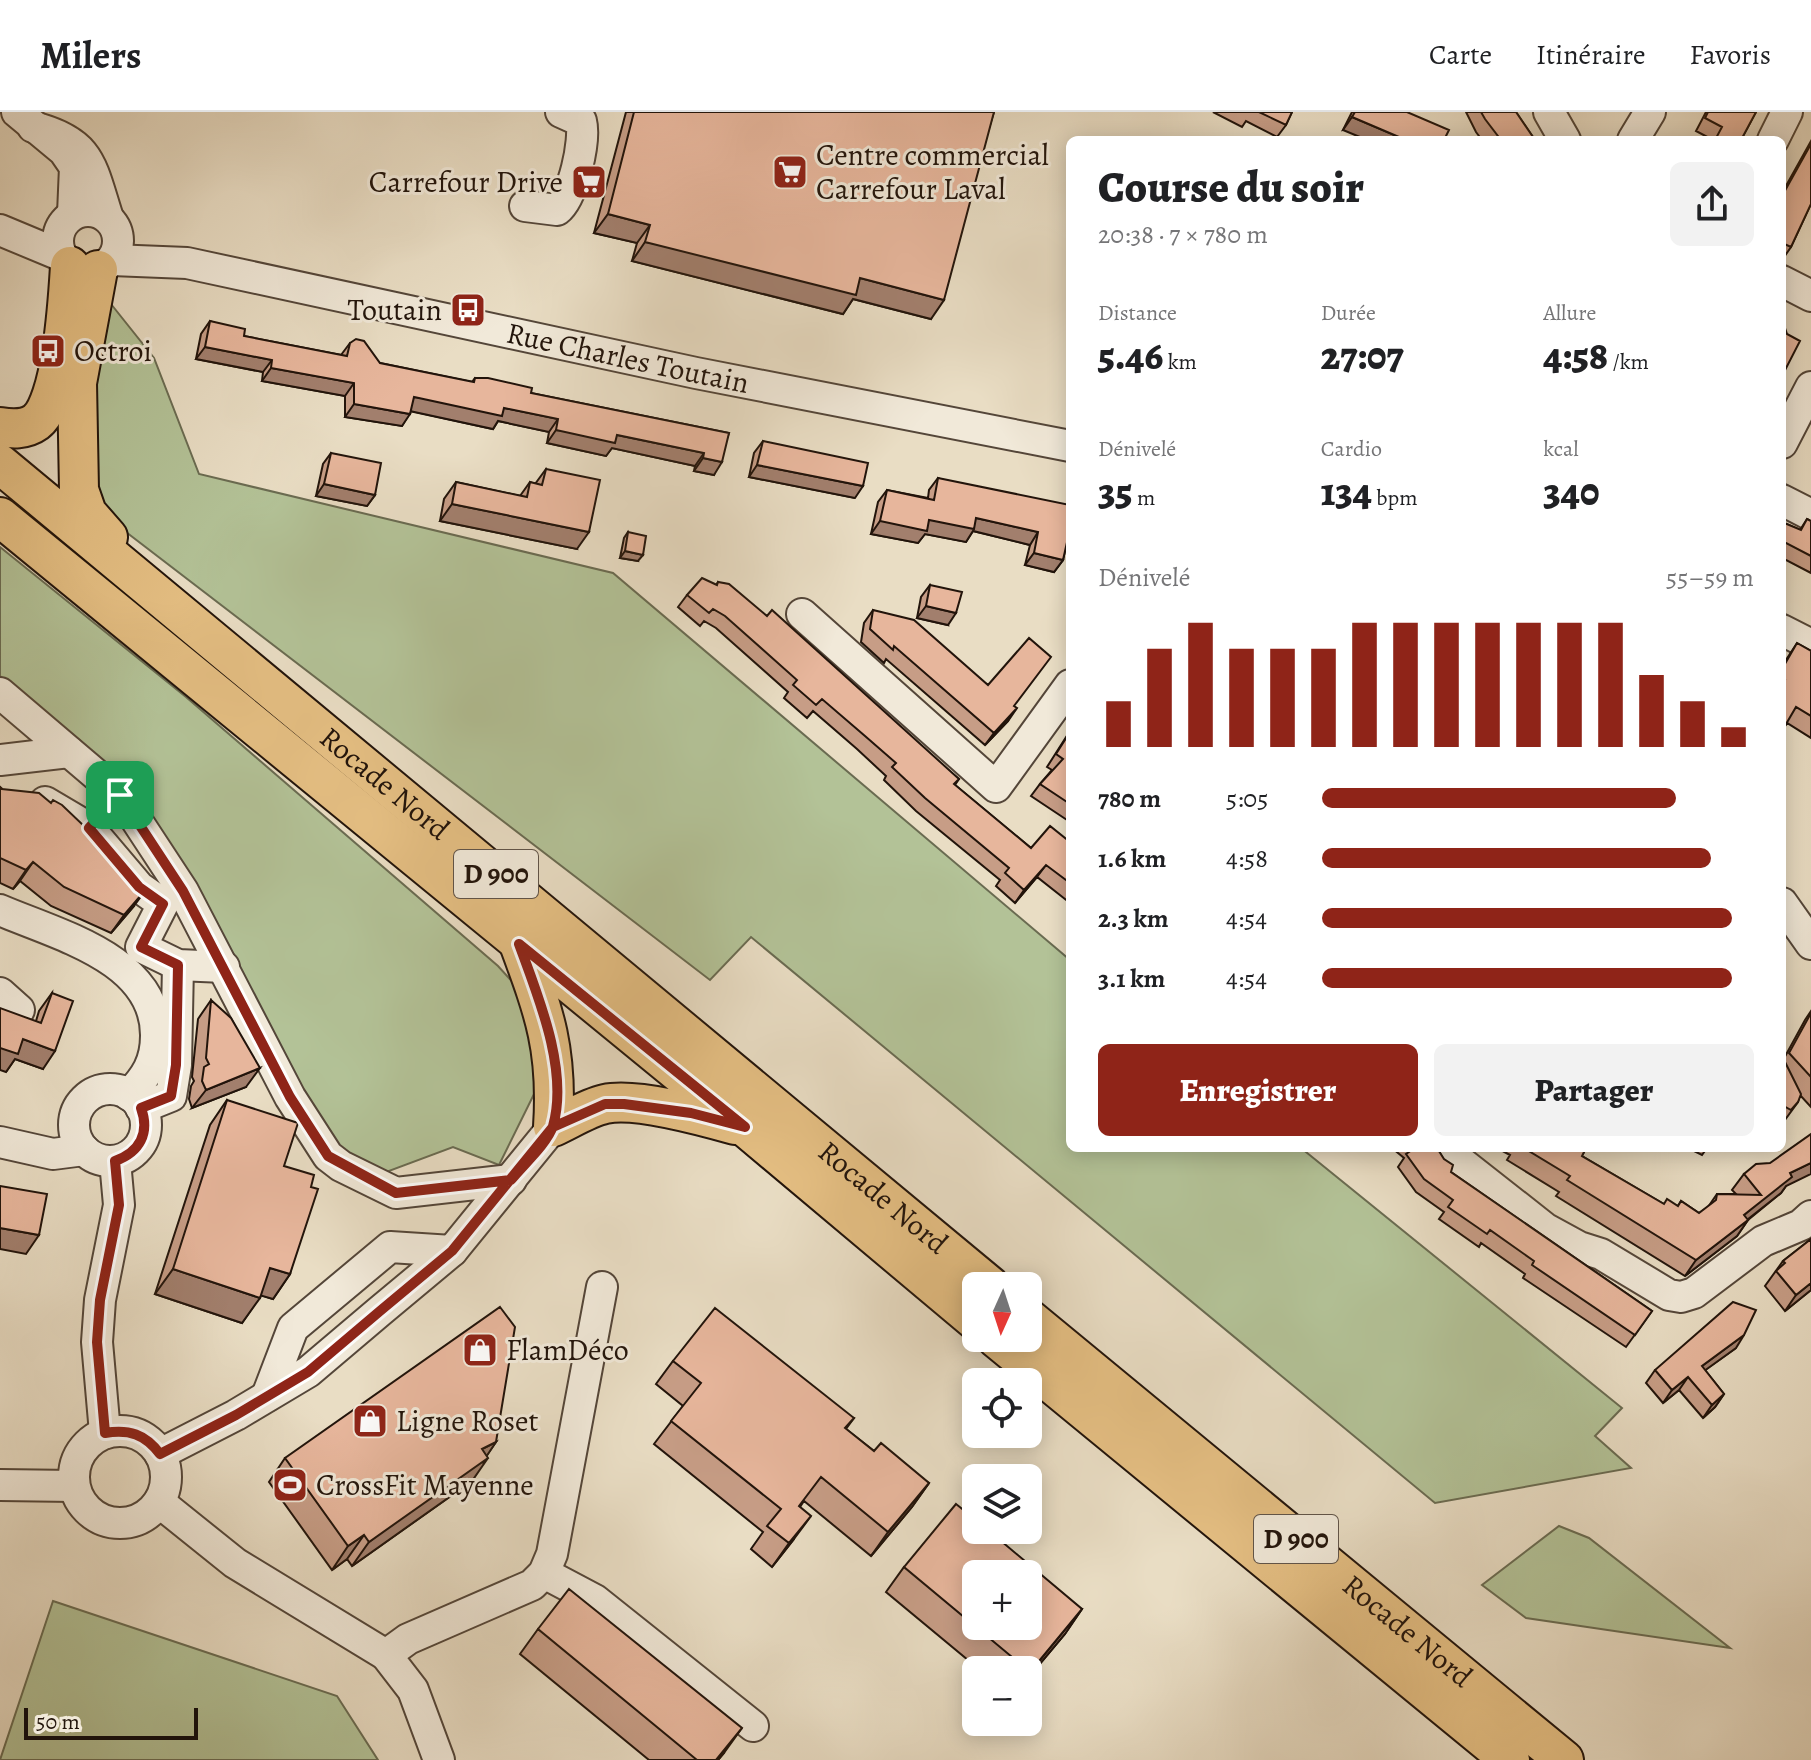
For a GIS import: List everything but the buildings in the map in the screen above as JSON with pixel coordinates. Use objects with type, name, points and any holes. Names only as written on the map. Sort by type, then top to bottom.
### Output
[{"type":"main road","points":[[0,427],[18,429],[37,422],[48,406],[67,302],[85,263]]},
{"type":"main road","points":[[85,263],[88,307],[77,383],[79,490],[87,513],[149,586]]},
{"type":"main road","name":"Rocade Nord","points":[[0,464],[973,1272]]},
{"type":"main road","name":"Rocade Nord","points":[[0,517],[745,1127],[962,1309]]},
{"type":"main road","points":[[519,944],[546,1019],[556,1078],[553,1127],[605,1104],[691,1113],[745,1127]]},
{"type":"main road","name":"Rocade Nord","points":[[1042,1330],[1564,1760]]},
{"type":"main road","name":"Rocade Nord","points":[[1013,1352],[1510,1760]]},
{"type":"street","points":[[525,206],[557,210],[568,196],[584,134],[581,121],[561,112]]},
{"type":"street","points":[[1549,112],[1563,136]]},
{"type":"street","points":[[1635,136],[1650,112]]},
{"type":"street","points":[[1775,136],[1787,112]]},
{"type":"street","points":[[25,119],[67,138],[88,158],[118,245],[85,263],[57,238],[69,218],[75,167],[64,151],[25,119]]},
{"type":"street","name":"Rue Charles Toutain","points":[[0,223],[69,218],[91,211],[187,263]]},
{"type":"street","name":"Rue Charles Toutain","points":[[0,230],[85,263],[187,263],[696,373],[1066,445]]},
{"type":"street","points":[[1786,283],[1811,296]]},
{"type":"street","points":[[1786,435],[1811,387]]},
{"type":"street","points":[[1786,502],[1811,515]]},
{"type":"street","points":[[802,614],[996,787],[1066,691]]},
{"type":"street","points":[[1786,632],[1811,645]]},
{"type":"street","points":[[0,693],[120,795],[183,891],[224,967],[290,1097],[320,1168],[396,1193],[511,1180]]},
{"type":"street","points":[[0,760],[69,752]]},
{"type":"street","points":[[33,794],[89,828],[139,887],[163,904],[141,947],[178,965],[224,967]]},
{"type":"street","points":[[89,828],[120,795]]},
{"type":"street","points":[[1786,909],[1811,944]]},
{"type":"street","points":[[0,910],[92,951],[138,980],[153,1003],[156,1052],[135,1101]]},
{"type":"street","points":[[135,1101],[145,1118],[142,1141],[126,1157],[115,1161],[93,1157],[84,1150],[74,1129],[78,1107],[86,1098],[106,1089],[135,1101],[171,1096],[176,1065],[178,965]]},
{"type":"street","points":[[160,1454],[308,1372],[452,1251],[553,1127]]},
{"type":"street","points":[[0,1142],[53,1154],[84,1150]]},
{"type":"street","points":[[1448,1152],[1546,1229],[1579,1247],[1601,1254],[1669,1295],[1681,1297],[1694,1293],[1763,1241],[1801,1225],[1811,1216]]},
{"type":"street","points":[[105,1433],[97,1342],[100,1300],[119,1205],[115,1161]]},
{"type":"street","points":[[267,1396],[293,1328],[390,1247],[452,1251]]},
{"type":"street","points":[[386,1655],[408,1639],[532,1585],[544,1573],[562,1508],[602,1287]]},
{"type":"street","points":[[121,1430],[136,1433],[150,1441],[160,1454],[167,1478],[159,1502],[148,1514],[119,1523],[90,1513],[74,1486],[76,1460],[93,1438],[105,1433],[121,1430]]},
{"type":"street","points":[[0,1485],[74,1486]]},
{"type":"street","points":[[159,1502],[235,1563],[305,1602],[386,1655],[413,1690],[439,1760]]},
{"type":"street","points":[[544,1573],[595,1600],[753,1726]]},
{"type":"green space","points":[[111,304],[154,358],[199,474],[613,573],[1066,957],[1066,1152],[1306,1152],[1622,1408],[1595,1436],[1631,1468],[1435,1503],[751,937],[710,980],[96,509],[86,364]]},
{"type":"green space","points":[[0,547],[186,697],[498,966],[527,998],[540,1082],[499,1165],[453,1147],[381,1174],[343,1155],[110,770],[0,676]]},
{"type":"green space","points":[[1559,1526],[1589,1538],[1730,1648],[1526,1618],[1482,1585]]},
{"type":"green space","points":[[53,1601],[337,1696],[378,1760],[0,1760]]},
{"type":"place","name":"Centre commercial Carrefour Laval","points":[[790,172]]},
{"type":"place","name":"Carrefour Drive","points":[[589,182]]},
{"type":"place","name":"Toutain","points":[[468,310]]},
{"type":"place","name":"Octroi","points":[[48,351]]},
{"type":"place","name":"FlamDéco","points":[[480,1350]]},
{"type":"place","name":"Ligne Roset","points":[[370,1421]]},
{"type":"place","name":"CrossFit Mayenne","points":[[290,1485]]},
{"type":"route","points":[[120,795],[89,828],[139,887],[163,904],[141,947],[178,965],[176,1065],[171,1096],[141,1108],[145,1118],[142,1141],[126,1157],[115,1161],[119,1205],[112,1253],[100,1300],[97,1342],[105,1433],[121,1430],[136,1433],[150,1441],[160,1454],[236,1415],[308,1372],[452,1251],[511,1180],[553,1127],[605,1104],[691,1113],[745,1127],[519,944],[546,1019],[556,1078],[553,1127],[511,1180],[396,1193],[341,1166],[328,1156],[290,1097],[183,891],[120,795]]}]
